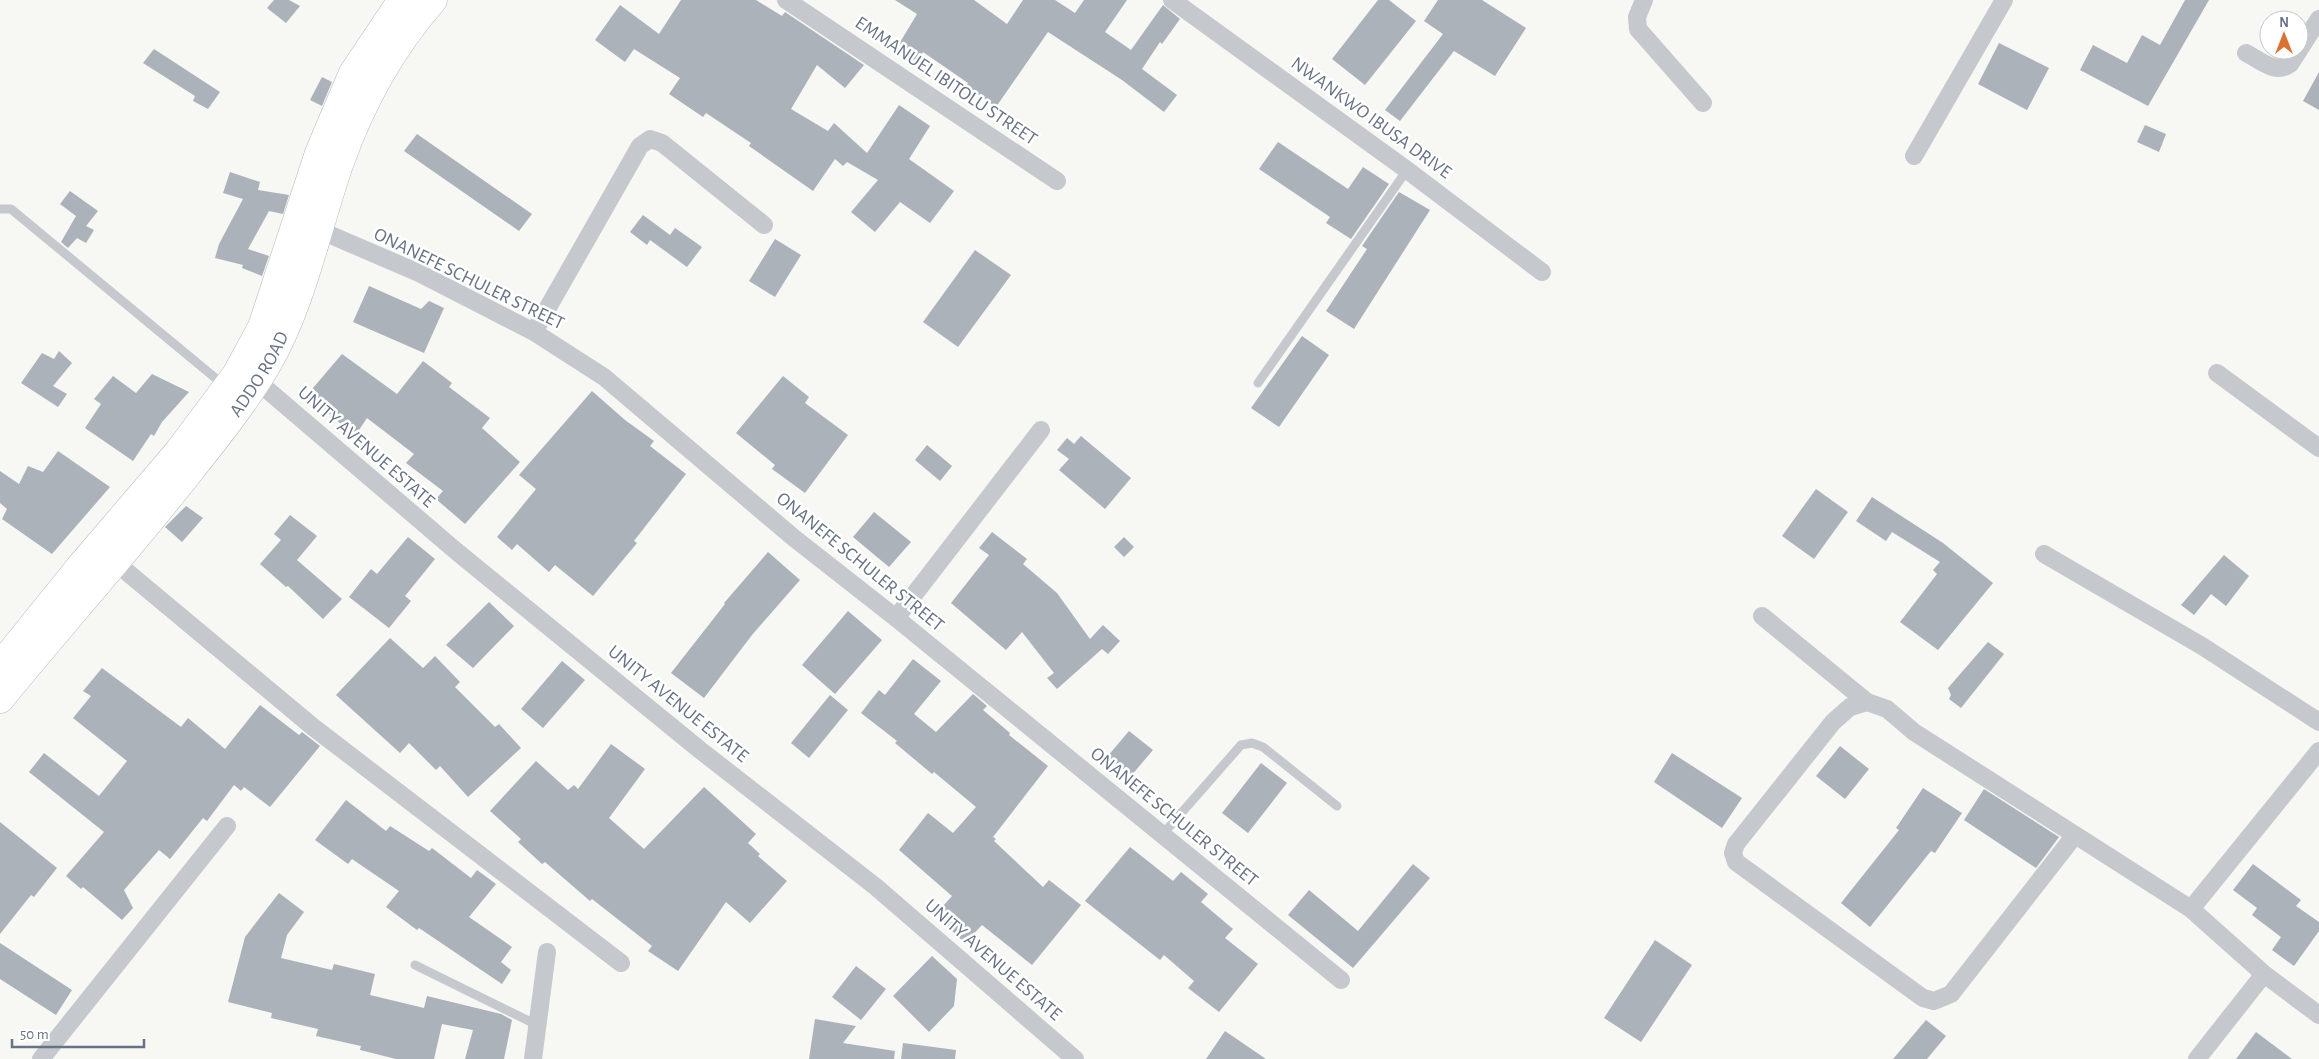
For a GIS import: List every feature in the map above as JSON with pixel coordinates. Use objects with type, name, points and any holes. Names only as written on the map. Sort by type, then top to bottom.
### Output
[{"type":"main road","name":"ADDO ROAD","points":[[1,662],[179,452],[227,387],[262,328],[319,153],[353,73],[402,0]]},
{"type":"main road","name":"ADDO ROAD","points":[[0,699],[204,452],[268,362],[284,328],[341,162],[360,114],[393,53],[413,24],[433,0]]},
{"type":"street","name":"EMMANUEL IBITOLU STREET","points":[[786,0],[1056,181]]},
{"type":"street","name":"NWANKWO IBUSA DRIVE","points":[[1172,0],[1407,170],[1542,272]]},
{"type":"street","points":[[1644,0],[1637,17],[1638,29],[1703,103]]},
{"type":"street","points":[[1914,156],[2004,0]]},
{"type":"street","points":[[2246,53],[2275,69],[2284,69],[2290,64],[2319,19]]},
{"type":"street","points":[[534,332],[640,146],[650,139],[662,143],[764,225]]},
{"type":"street","name":"ONANEFE SCHULER STREET","points":[[319,230],[419,273],[534,332],[604,377],[794,538],[896,618],[1341,980]]},
{"type":"street","points":[[2217,372],[2319,448]]},
{"type":"street","name":"UNITY AVENUE ESTATE","points":[[256,380],[478,570],[700,750],[876,887],[1075,1059]]},
{"type":"street","points":[[896,618],[1041,430]]},
{"type":"street","points":[[2044,554],[2202,646],[2319,722]]},
{"type":"street","points":[[115,562],[313,727],[621,963]]},
{"type":"street","points":[[1762,616],[1867,702],[1886,710],[1914,732],[2191,909],[2264,974],[2319,1014]]},
{"type":"street","points":[[1867,702],[1850,707],[1833,722],[1736,844],[1733,853],[1736,862],[1923,998],[1934,1000],[1951,994],[2075,835]]},
{"type":"street","points":[[2191,909],[2319,751]]},
{"type":"street","points":[[41,1059],[227,826]]},
{"type":"street","points":[[533,1059],[548,952]]},
{"type":"street","points":[[2198,1059],[2264,974]]},
{"type":"lane","points":[[1258,383],[1407,170]]},
{"type":"lane","points":[[0,210],[11,209],[227,387]]},
{"type":"lane","points":[[1162,835],[1240,745],[1252,743],[1263,747],[1336,806]]},
{"type":"lane","points":[[415,965],[538,1025]]},
{"type":"building","points":[[274,0],[289,0],[300,6],[286,23],[267,8]]},
{"type":"building","points":[[681,0],[756,0],[782,16],[785,12],[864,65],[845,88],[817,65],[791,109],[828,131],[834,123],[867,153],[899,105],[930,126],[909,159],[954,191],[930,223],[900,202],[875,232],[851,212],[878,180],[847,162],[843,166],[835,159],[813,191],[749,146],[751,143],[706,113],[703,117],[669,94],[680,78],[634,49],[625,62],[595,40],[620,5],[659,34]]},
{"type":"building","points":[[895,0],[974,0],[1007,24],[1023,0],[1055,0],[1075,13],[1084,0],[1127,0],[1105,32],[1131,50],[1163,5],[1180,19],[1162,44],[1160,42],[1142,69],[1177,95],[1164,112],[1122,80],[1048,32],[996,107],[966,86],[968,83],[923,52],[917,62],[896,49],[917,14]]},
{"type":"building","points":[[1378,0],[1389,0],[1416,21],[1365,85],[1332,59]]},
{"type":"building","points":[[1438,0],[1482,0],[1526,28],[1495,76],[1454,51],[1400,121],[1385,110],[1443,34],[1424,21]]},
{"type":"building","points":[[2185,0],[2209,0],[2148,106],[2080,70],[2093,45],[2127,63],[2142,35],[2160,45]]},
{"type":"building","points":[[1999,43],[2049,68],[2027,110],[1978,84]]},
{"type":"building","points":[[154,49],[220,92],[208,109],[193,101],[195,96],[143,63]]},
{"type":"building","points":[[2319,72],[2319,110],[2303,101]]},
{"type":"building","points":[[322,77],[332,82],[322,106],[310,100]]},
{"type":"building","points":[[2145,125],[2166,134],[2159,152],[2137,142]]},
{"type":"building","points":[[417,134],[532,214],[519,231],[404,151]]},
{"type":"building","points":[[1278,142],[1348,189],[1363,167],[1389,184],[1351,239],[1326,223],[1330,217],[1259,169]]},
{"type":"building","points":[[230,172],[260,182],[258,190],[289,195],[283,214],[269,211],[248,249],[269,256],[262,276],[242,268],[243,265],[215,258],[219,244],[243,199],[223,193]]},
{"type":"building","points":[[70,191],[98,211],[86,226],[94,230],[86,243],[77,238],[68,248],[61,242],[76,216],[60,204]]},
{"type":"building","points":[[1399,192],[1430,210],[1354,329],[1326,311],[1367,249],[1362,246]]},
{"type":"building","points":[[643,215],[670,235],[675,228],[702,247],[687,267],[650,240],[647,245],[630,232]]},
{"type":"building","points":[[775,239],[801,255],[775,297],[749,281]]},
{"type":"building","points":[[975,250],[1011,275],[958,347],[923,322]]},
{"type":"building","points":[[369,286],[421,309],[429,301],[444,308],[424,353],[353,322]]},
{"type":"building","points":[[1302,336],[1329,355],[1279,427],[1251,408]]},
{"type":"building","points":[[59,351],[72,363],[53,386],[67,394],[58,407],[21,383],[42,353],[54,359]]},
{"type":"building","points":[[342,354],[397,394],[423,361],[452,383],[449,387],[490,418],[482,428],[520,462],[465,524],[436,499],[443,491],[406,463],[414,454],[367,418],[355,436],[307,395]]},
{"type":"building","points":[[152,374],[189,392],[162,422],[154,436],[151,434],[133,461],[85,428],[101,404],[94,399],[113,376],[136,393]]},
{"type":"building","points":[[783,376],[809,397],[805,403],[848,435],[805,493],[772,469],[775,465],[736,433]]},
{"type":"building","points":[[592,391],[625,420],[654,441],[650,446],[686,474],[634,541],[637,543],[593,596],[555,565],[549,572],[517,544],[512,550],[497,537],[536,489],[519,475]]},
{"type":"building","points":[[1081,436],[1131,478],[1105,509],[1059,470],[1069,459],[1057,450],[1067,438],[1074,444]]},
{"type":"building","points":[[927,445],[952,466],[940,481],[915,460]]},
{"type":"building","points":[[58,451],[110,487],[52,554],[2,519],[7,509],[0,503],[0,471],[19,484],[28,466],[43,472]]},
{"type":"building","points":[[1816,489],[1848,512],[1814,559],[1782,536]]},
{"type":"building","points":[[1872,497],[1943,543],[1993,583],[1938,650],[1900,622],[1937,574],[1933,570],[1940,562],[1892,532],[1886,541],[1856,521]]},
{"type":"building","points":[[186,506],[203,518],[182,542],[165,527]]},
{"type":"building","points":[[874,512],[911,542],[889,567],[853,537]]},
{"type":"building","points":[[290,515],[317,536],[297,560],[342,599],[323,619],[288,586],[286,587],[260,564],[281,540],[274,534]]},
{"type":"building","points":[[992,532],[1027,559],[1023,564],[1057,593],[1090,639],[1103,625],[1120,641],[1108,654],[1102,649],[1057,689],[1047,678],[1054,673],[1022,632],[1006,650],[951,603],[989,555],[979,548]]},
{"type":"building","points":[[408,537],[435,559],[405,596],[411,601],[389,628],[349,597],[371,569],[377,574]]},
{"type":"building","points":[[1124,537],[1134,547],[1124,557],[1114,547]]},
{"type":"building","points":[[768,552],[800,580],[752,635],[704,698],[671,673],[724,603]]},
{"type":"building","points":[[2224,555],[2249,576],[2226,606],[2211,594],[2194,615],[2181,605]]},
{"type":"building","points":[[489,602],[514,626],[473,668],[446,645]]},
{"type":"building","points":[[848,611],[882,640],[835,694],[802,665]]},
{"type":"building","points":[[390,638],[423,668],[435,656],[460,682],[455,687],[495,727],[499,724],[521,748],[468,797],[440,766],[436,770],[409,743],[400,753],[336,695]]},
{"type":"building","points":[[1988,642],[2004,654],[1961,708],[1949,699],[1951,695],[1948,688]]},
{"type":"building","points":[[913,659],[941,681],[914,714],[936,732],[973,694],[987,706],[983,710],[1010,733],[1009,735],[1048,766],[993,837],[996,839],[994,841],[1043,887],[1049,880],[1081,905],[1032,965],[982,925],[965,943],[935,915],[952,896],[899,850],[928,813],[953,833],[976,807],[934,772],[932,774],[895,743],[897,741],[861,713],[879,690],[885,695]]},
{"type":"building","points":[[562,661],[585,680],[543,728],[521,709]]},
{"type":"building","points":[[102,668],[181,727],[188,718],[225,749],[260,705],[299,735],[302,732],[320,746],[270,807],[244,787],[241,791],[234,785],[207,821],[203,818],[170,859],[159,850],[124,890],[133,908],[122,920],[83,887],[81,889],[66,876],[104,832],[29,772],[44,753],[99,796],[127,761],[73,718],[91,696],[83,691]]},
{"type":"building","points":[[830,695],[848,710],[809,758],[791,743]]},
{"type":"building","points":[[1129,731],[1153,750],[1131,776],[1107,757]]},
{"type":"building","points":[[611,744],[645,769],[609,818],[644,849],[704,787],[756,834],[748,843],[760,854],[758,856],[787,881],[750,923],[726,902],[678,971],[648,951],[652,946],[592,899],[590,901],[545,862],[542,864],[518,842],[521,839],[490,811],[536,761],[568,790],[574,785],[578,789]]},
{"type":"building","points":[[1840,746],[1869,769],[1845,799],[1816,776]]},
{"type":"building","points":[[1672,753],[1742,798],[1722,828],[1654,782]]},
{"type":"building","points":[[1261,763],[1287,783],[1248,833],[1222,813]]},
{"type":"building","points":[[1923,788],[1962,813],[1935,853],[1931,851],[1870,927],[1841,903],[1899,830],[1896,828]]},
{"type":"building","points":[[1984,789],[2059,837],[2036,868],[1964,820]]},
{"type":"building","points":[[346,800],[386,831],[390,826],[429,851],[432,848],[471,878],[477,870],[496,884],[469,917],[512,947],[501,962],[511,970],[502,984],[419,928],[417,930],[386,907],[399,891],[352,859],[348,864],[315,840]]},
{"type":"building","points":[[0,822],[57,868],[34,897],[31,895],[0,934]]},
{"type":"building","points":[[1130,847],[1173,881],[1181,872],[1208,894],[1201,902],[1233,929],[1225,938],[1258,964],[1219,1012],[1188,988],[1194,981],[1164,955],[1160,960],[1085,901]]},
{"type":"building","points":[[1413,864],[1430,878],[1353,968],[1288,915],[1309,890],[1358,931]]},
{"type":"building","points":[[2253,864],[2301,900],[2296,906],[2319,922],[2319,931],[2294,966],[2272,950],[2281,937],[2252,915],[2257,908],[2233,890]]},
{"type":"building","points":[[279,893],[304,912],[287,935],[281,958],[332,970],[334,964],[375,974],[370,995],[424,1008],[427,996],[501,1014],[512,1020],[504,1059],[465,1059],[473,1030],[442,1024],[434,1059],[396,1059],[360,1050],[361,1046],[316,1036],[318,1029],[271,1018],[272,1013],[228,1002],[245,937]]},
{"type":"building","points":[[1655,940],[1692,965],[1641,1042],[1604,1018]]},
{"type":"building","points":[[0,943],[72,990],[56,1015],[0,979]]},
{"type":"building","points":[[932,956],[957,979],[954,1006],[929,1032],[893,996]]},
{"type":"building","points":[[856,966],[886,989],[861,1020],[832,997]]},
{"type":"building","points":[[815,1019],[856,1026],[843,1043],[895,1051],[894,1059],[809,1059]]},
{"type":"building","points":[[1926,1020],[1946,1036],[1927,1059],[1893,1059]]},
{"type":"building","points":[[1225,1031],[1266,1059],[1206,1059]]},
{"type":"building","points":[[2256,1032],[2292,1059],[2236,1059]]},
{"type":"building","points":[[903,1043],[956,1050],[955,1059],[901,1059]]}]
